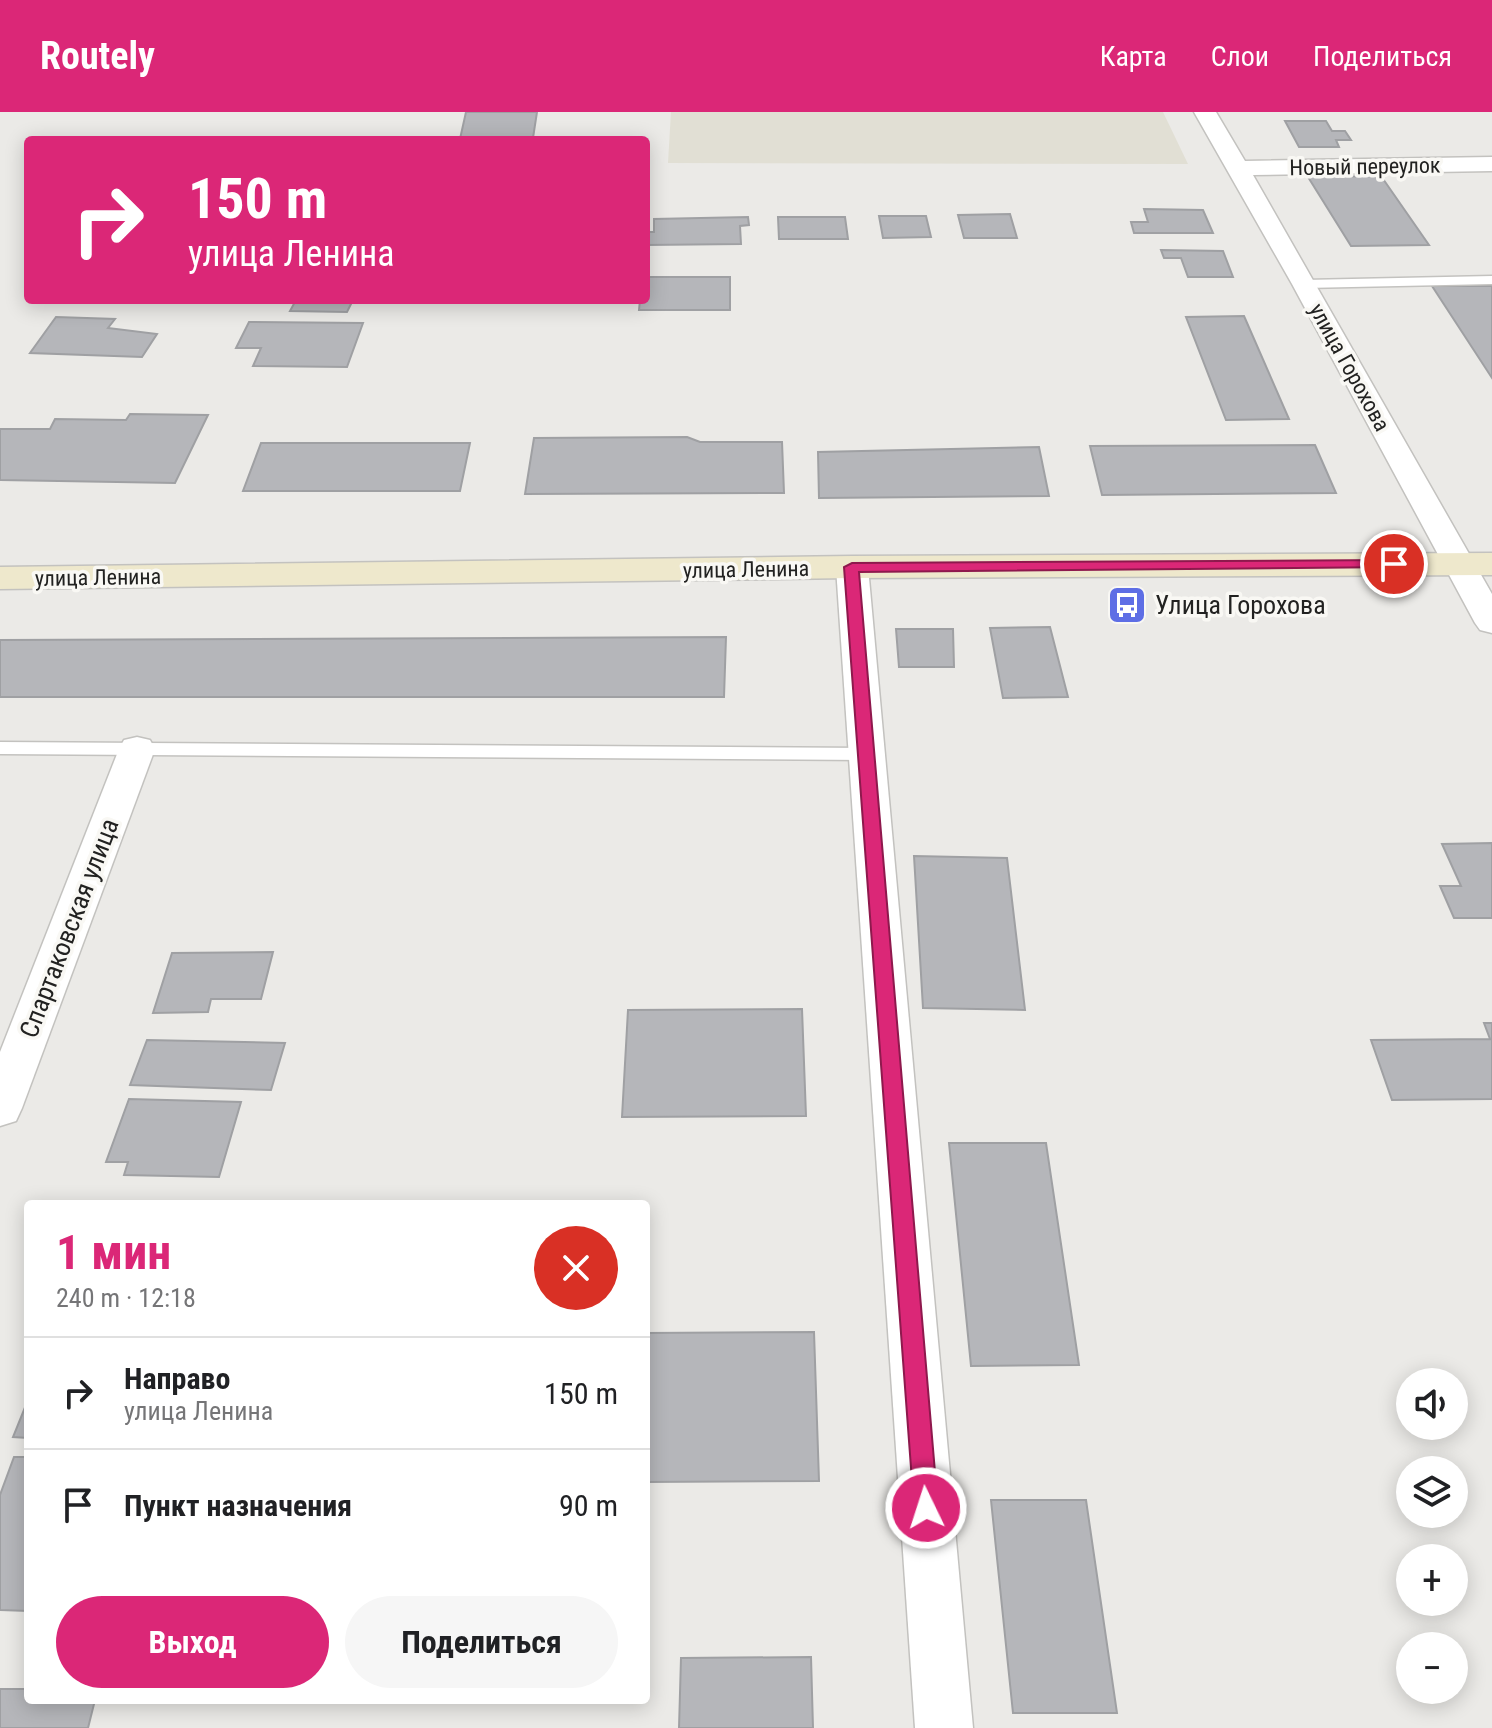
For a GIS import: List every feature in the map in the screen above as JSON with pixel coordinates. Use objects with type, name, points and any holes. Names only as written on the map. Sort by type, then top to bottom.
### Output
[{"type":"street","name":"улица Горохова","points":[[1205,112],[1305,284],[1492,623]]},
{"type":"street","name":"Новый переулок","points":[[1237,168],[1492,164]]},
{"type":"street","name":"улица Ленина","points":[[0,578],[852,567],[1492,564]]},
{"type":"street","points":[[852,567],[944,1728]]},
{"type":"street","name":"Спартаковская улица","points":[[0,1108],[137,749]]},
{"type":"lane","points":[[1305,284],[1492,280]]},
{"type":"lane","points":[[0,748],[866,754]]},
{"type":"shaded area","points":[[671,112],[1163,112],[1188,164],[668,163]]},
{"type":"building","points":[[466,112],[537,112],[533,136],[461,136]]},
{"type":"building","points":[[1285,121],[1326,121],[1332,131],[1345,131],[1351,140],[1336,140],[1339,147],[1299,147]]},
{"type":"building","points":[[1381,176],[1429,245],[1351,246],[1308,177]]},
{"type":"building","points":[[1144,209],[1203,210],[1213,233],[1134,233],[1131,222],[1148,222]]},
{"type":"building","points":[[1010,214],[1017,238],[964,238],[958,215]]},
{"type":"building","points":[[879,216],[926,216],[931,237],[883,238]]},
{"type":"building","points":[[748,217],[749,225],[740,226],[741,244],[650,245],[654,219]]},
{"type":"building","points":[[778,217],[845,217],[848,239],[779,239]]},
{"type":"building","points":[[1161,250],[1223,251],[1233,277],[1188,277],[1181,258],[1164,258]]},
{"type":"building","points":[[650,277],[730,277],[730,310],[639,310],[640,304],[650,304]]},
{"type":"building","points":[[1432,286],[1492,286],[1492,378]]},
{"type":"building","points":[[294,304],[351,304],[347,312],[290,311]]},
{"type":"building","points":[[1244,316],[1289,419],[1226,420],[1186,317]]},
{"type":"building","points":[[56,317],[115,319],[108,328],[157,334],[142,357],[30,353]]},
{"type":"building","points":[[249,322],[363,323],[347,367],[253,366],[261,348],[236,348]]},
{"type":"building","points":[[130,414],[208,415],[175,483],[0,480],[0,429],[50,429],[55,419],[126,420]]},
{"type":"building","points":[[687,437],[700,442],[782,442],[784,493],[525,494],[534,438]]},
{"type":"building","points":[[261,443],[470,443],[460,491],[243,491]]},
{"type":"building","points":[[1315,445],[1336,493],[1102,495],[1090,446]]},
{"type":"building","points":[[1039,447],[1049,496],[819,498],[818,452]]},
{"type":"building","points":[[1050,627],[1068,697],[1003,698],[990,628]]},
{"type":"building","points":[[896,629],[953,629],[954,667],[899,667]]},
{"type":"building","points":[[726,637],[724,697],[0,697],[0,640]]},
{"type":"building","points":[[1492,843],[1492,918],[1454,918],[1440,886],[1461,886],[1442,844]]},
{"type":"building","points":[[914,856],[1007,858],[1025,1010],[923,1008]]},
{"type":"building","points":[[273,952],[261,999],[211,999],[208,1012],[153,1013],[172,953]]},
{"type":"building","points":[[802,1009],[806,1116],[622,1117],[628,1010]]},
{"type":"building","points":[[1484,1023],[1492,1023],[1492,1099],[1392,1100],[1371,1040],[1490,1039]]},
{"type":"building","points":[[147,1040],[285,1043],[271,1090],[130,1085]]},
{"type":"building","points":[[129,1099],[241,1102],[219,1177],[124,1175],[128,1162],[106,1162]]},
{"type":"building","points":[[949,1143],[1046,1143],[1079,1365],[971,1366]]},
{"type":"building","points":[[814,1332],[819,1481],[650,1482],[650,1333]]},
{"type":"building","points":[[24,1410],[24,1438],[13,1437]]},
{"type":"building","points":[[14,1457],[24,1457],[24,1611],[0,1610],[0,1495]]},
{"type":"building","points":[[991,1500],[1086,1500],[1117,1713],[1013,1713]]},
{"type":"building","points":[[811,1657],[813,1728],[679,1728],[681,1658]]},
{"type":"building","points":[[0,1689],[24,1689],[24,1704],[94,1704],[88,1728],[0,1728]]},
{"type":"place","name":"Улица Горохова","points":[[1127,605]]},
{"type":"route","points":[[926,1508],[852,567],[1394,564]]}]
